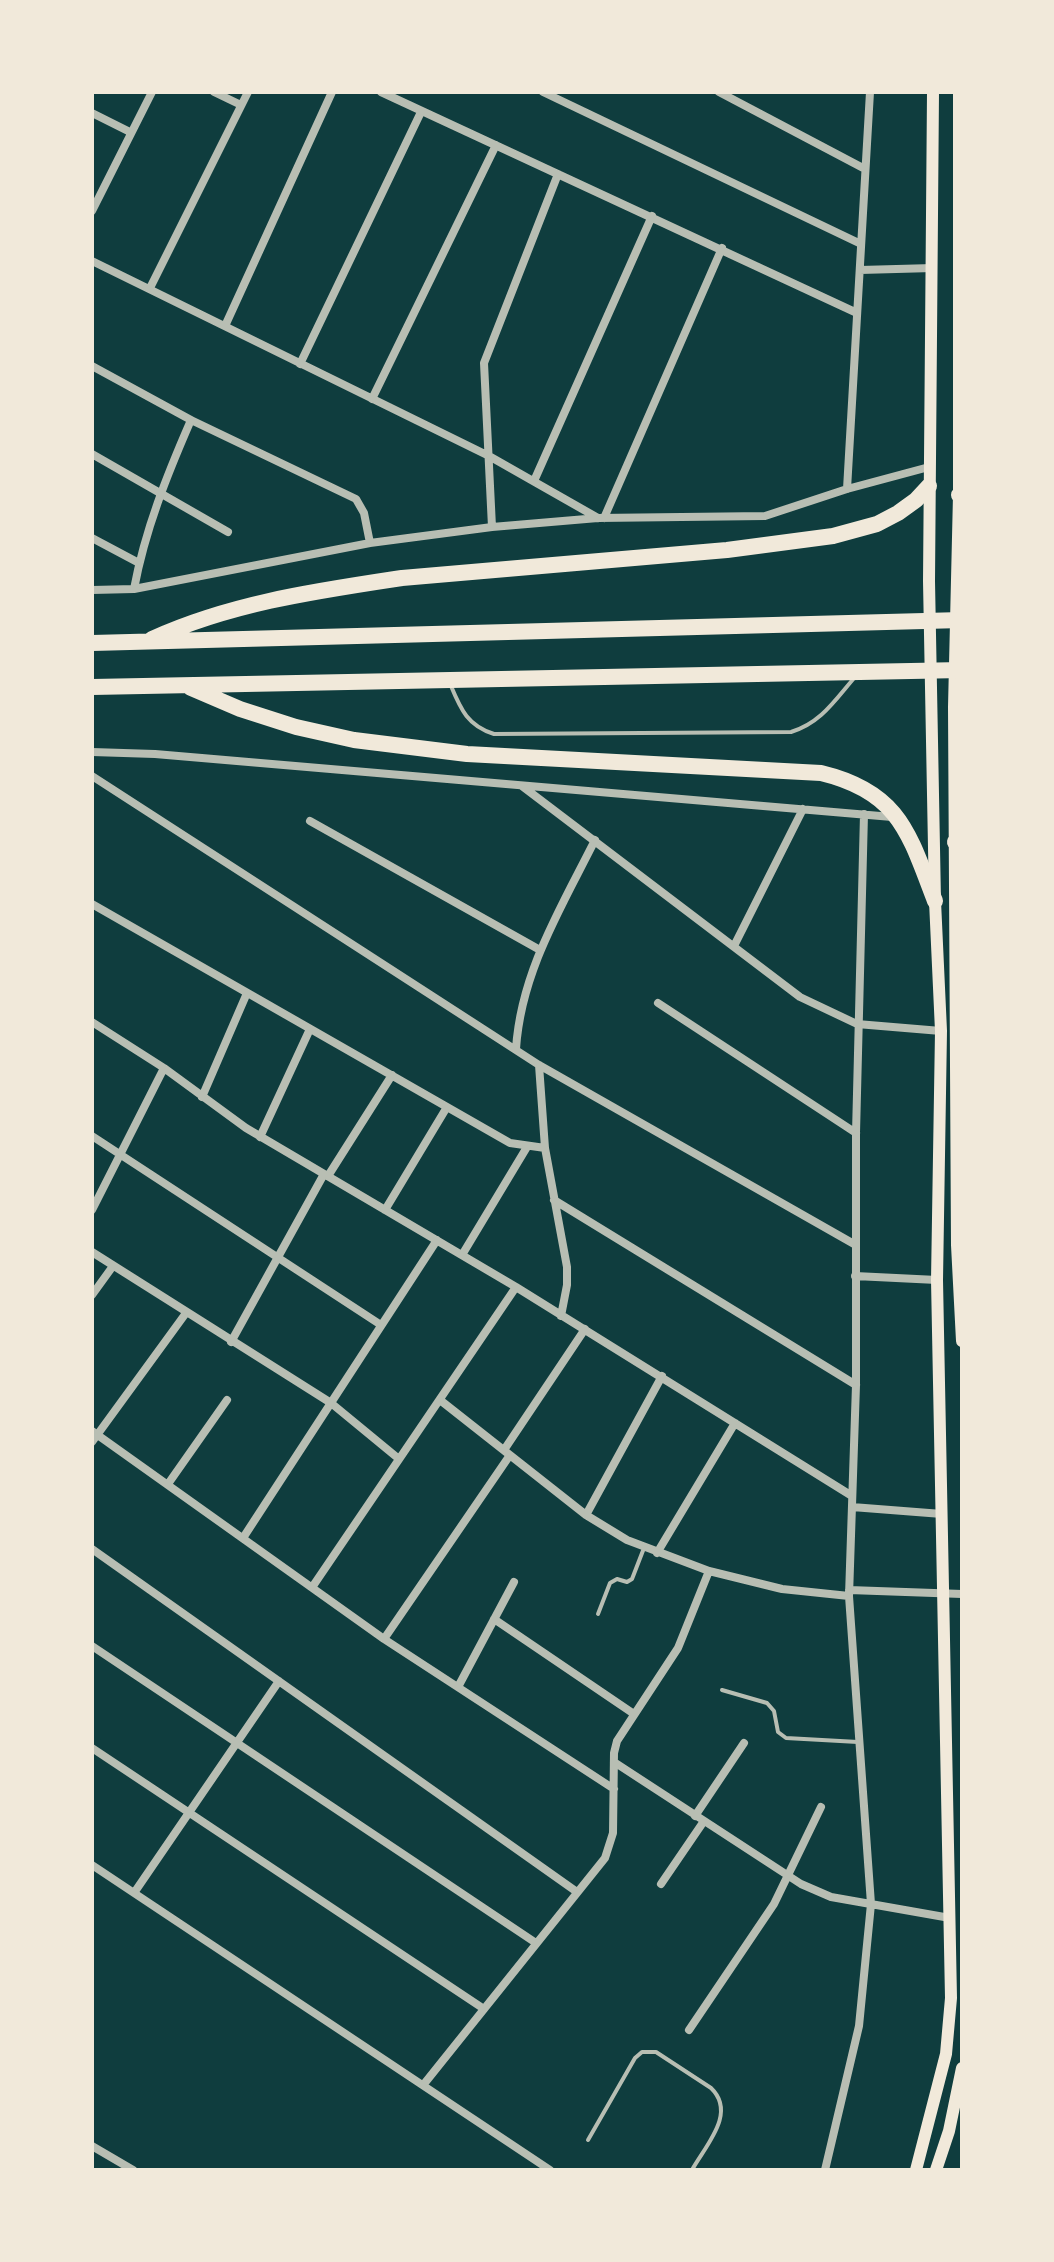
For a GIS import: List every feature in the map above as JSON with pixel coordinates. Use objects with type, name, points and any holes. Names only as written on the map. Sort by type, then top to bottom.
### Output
[{"type":"highway","points":[[145,642],[180,626],[263,601],[354,585],[402,578],[727,550],[833,536],[887,519],[916,500],[929,486]]},
{"type":"highway","points":[[92,643],[962,620]]},
{"type":"highway","points":[[92,687],[962,670]]},
{"type":"highway","points":[[186,686],[282,723],[354,740],[467,754],[821,773],[844,778],[883,801],[898,818],[910,837],[935,901]]},
{"type":"main road","points":[[916,2170],[946,2054],[951,1998],[937,1280],[941,1031],[935,901],[929,486],[933,92]]},
{"type":"main road","points":[[959,92],[960,495],[954,707],[959,839],[962,1341]]},
{"type":"main road","points":[[936,2170],[949,2131],[962,2068]]},
{"type":"street","points":[[92,211],[152,92]]},
{"type":"street","points":[[214,92],[241,105]]},
{"type":"street","points":[[150,288],[248,92]]},
{"type":"street","points":[[225,326],[332,92]]},
{"type":"street","points":[[381,92],[857,313]]},
{"type":"street","points":[[543,92],[861,244]]},
{"type":"street","points":[[719,92],[865,169]]},
{"type":"street","points":[[847,489],[870,92]]},
{"type":"street","points":[[300,364],[421,112]]},
{"type":"street","points":[[92,113],[130,132]]},
{"type":"street","points":[[372,399],[496,145]]},
{"type":"street","points":[[492,527],[484,363],[558,174]]},
{"type":"street","points":[[534,481],[652,216]]},
{"type":"street","points":[[601,518],[722,248]]},
{"type":"street","points":[[92,261],[489,456],[601,518]]},
{"type":"street","points":[[860,270],[933,268]]},
{"type":"street","points":[[92,366],[191,420],[356,499],[364,513],[370,543]]},
{"type":"street","points":[[134,589],[159,494],[191,420]]},
{"type":"street","points":[[92,454],[228,532]]},
{"type":"street","points":[[92,590],[134,589],[370,543],[492,527],[601,518],[765,516],[929,467]]},
{"type":"street","points":[[92,538],[139,563]]},
{"type":"street","points":[[92,752],[155,754],[898,818]]},
{"type":"street","points":[[92,776],[539,1065],[854,1244]]},
{"type":"street","points":[[521,785],[800,997],[857,1024],[941,1031]]},
{"type":"street","points":[[734,946],[803,809]]},
{"type":"street","points":[[825,2170],[859,2026],[871,1904],[849,1593],[856,1385],[857,1024],[864,814]]},
{"type":"street","points":[[310,821],[540,950]]},
{"type":"street","points":[[516,1049],[526,986],[540,950],[595,840]]},
{"type":"street","points":[[92,904],[510,1143],[545,1148]]},
{"type":"street","points":[[202,1097],[247,993]]},
{"type":"street","points":[[658,1003],[856,1133]]},
{"type":"street","points":[[92,1022],[164,1068],[260,1137],[516,1287],[852,1496]]},
{"type":"street","points":[[260,1137],[310,1029]]},
{"type":"street","points":[[539,1065],[545,1148],[567,1267],[561,1316]]},
{"type":"street","points":[[92,1210],[164,1068]]},
{"type":"street","points":[[231,1342],[326,1175],[392,1075]]},
{"type":"street","points":[[385,1210],[447,1107]]},
{"type":"street","points":[[92,1136],[381,1325]]},
{"type":"street","points":[[462,1255],[527,1147]]},
{"type":"street","points":[[554,1200],[856,1385]]},
{"type":"street","points":[[243,1538],[437,1240]]},
{"type":"street","points":[[92,1252],[331,1403],[399,1459]]},
{"type":"street","points":[[92,1295],[113,1266]]},
{"type":"street","points":[[855,1276],[937,1280]]},
{"type":"street","points":[[313,1586],[516,1287]]},
{"type":"street","points":[[186,1313],[93,1436],[168,1484],[384,1639],[614,1789]]},
{"type":"street","points":[[384,1639],[585,1329]]},
{"type":"street","points":[[586,1515],[662,1376]]},
{"type":"street","points":[[168,1484],[227,1400]]},
{"type":"street","points":[[440,1400],[586,1515],[609,1531],[657,1553],[709,1571],[782,1589],[962,1594]]},
{"type":"street","points":[[657,1553],[735,1423]]},
{"type":"street","points":[[852,1507],[942,1514]]},
{"type":"street","points":[[92,1549],[577,1892]]},
{"type":"street","points":[[424,2084],[609,1850],[613,1833],[617,1741],[678,1648],[709,1571]]},
{"type":"street","points":[[458,1687],[514,1582]]},
{"type":"street","points":[[494,1619],[634,1714]]},
{"type":"street","points":[[92,1646],[536,1943]]},
{"type":"street","points":[[134,1893],[279,1681]]},
{"type":"street","points":[[695,1816],[744,1743]]},
{"type":"street","points":[[92,1748],[484,2009]]},
{"type":"street","points":[[614,1762],[788,1875],[831,1897],[950,1918]]},
{"type":"street","points":[[689,2030],[774,1904],[821,1807]]},
{"type":"street","points":[[661,1884],[704,1821]]},
{"type":"street","points":[[92,1865],[550,2170]]},
{"type":"street","points":[[92,2146],[133,2170]]},
{"type":"lane","points":[[448,681],[464,717],[494,734],[791,732],[822,715],[865,672]]},
{"type":"lane","points":[[598,1614],[610,1583],[617,1579],[627,1582],[632,1579],[644,1548]]},
{"type":"lane","points":[[722,1690],[767,1703],[774,1711],[778,1732],[786,1738],[859,1742]]},
{"type":"lane","points":[[588,2140],[635,2058],[649,2050],[656,2052],[711,2088],[719,2095],[723,2106],[722,2117],[692,2170]]}]
